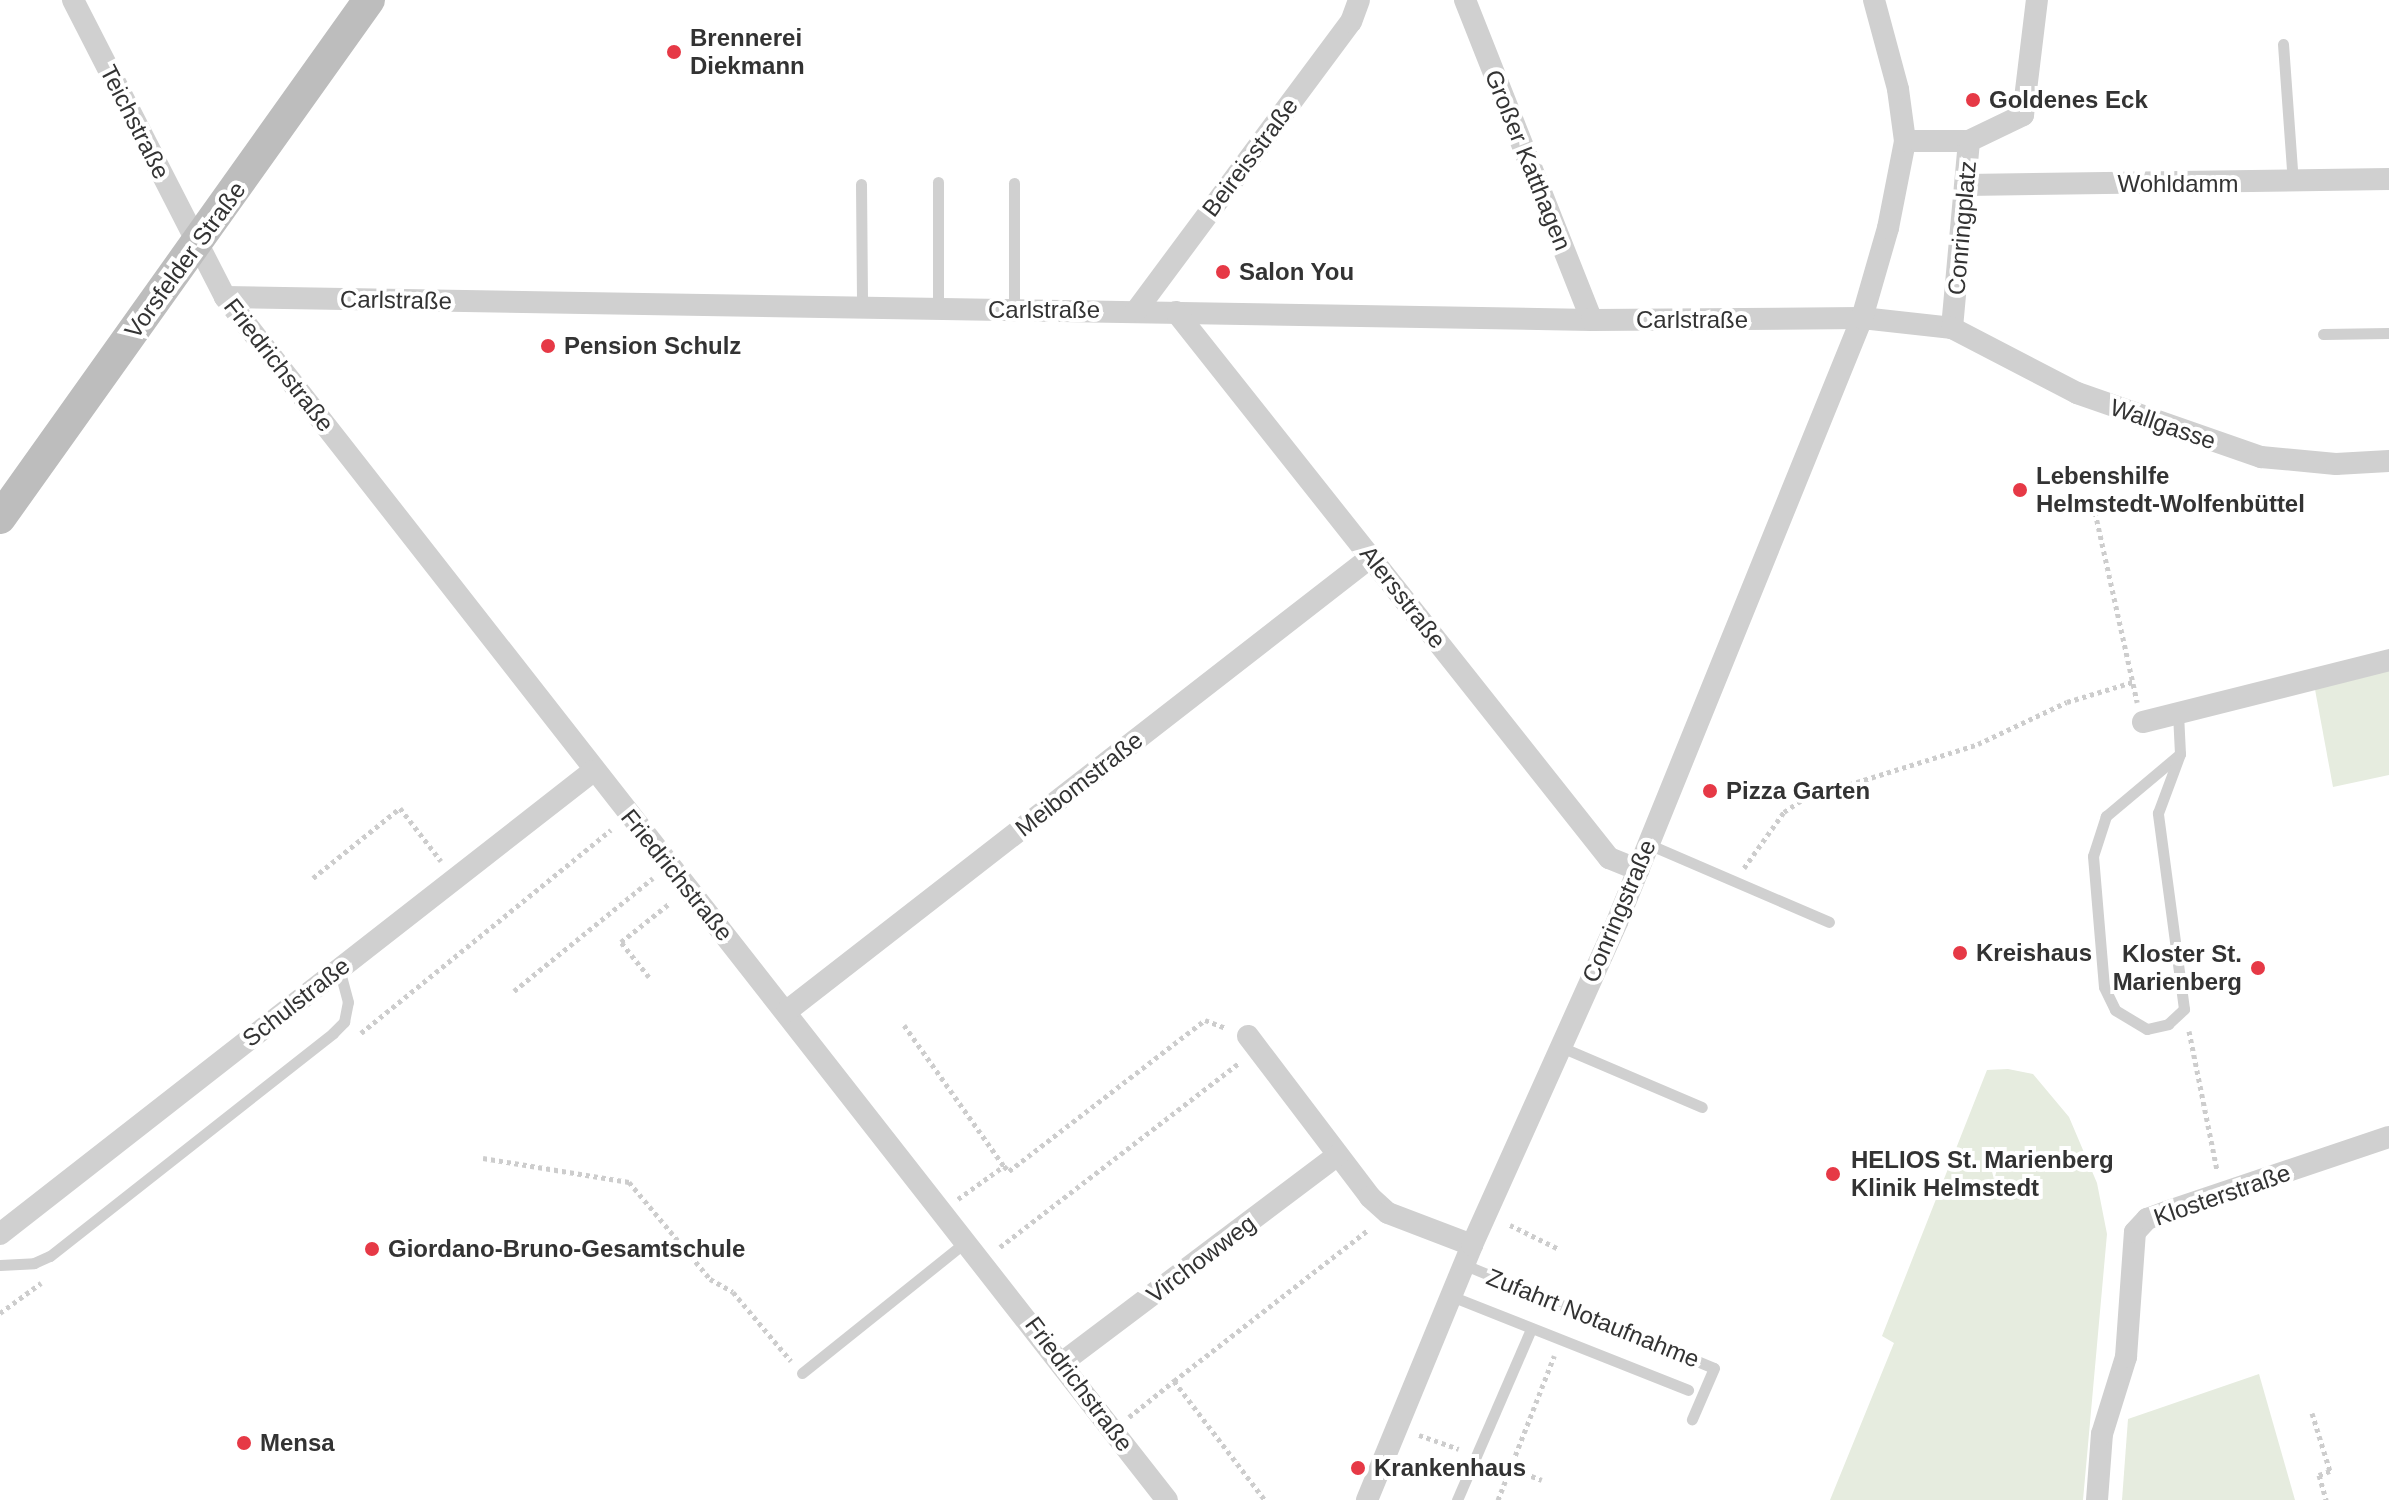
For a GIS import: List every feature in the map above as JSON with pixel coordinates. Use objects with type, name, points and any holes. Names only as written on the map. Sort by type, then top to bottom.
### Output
[{"type":"main road","name":"Vorsfelder Straße","points":[[0,518],[369,0]]},
{"type":"street","name":"Teichstraße","points":[[73,0],[197,244]]},
{"type":"street","name":"Beireisstraße","points":[[1136,311],[1351,22],[1359,0]]},
{"type":"street","name":"Großer Katthagen","points":[[1465,0],[1592,320]]},
{"type":"street","points":[[1862,318],[1888,228],[1905,141],[1898,89],[1874,0]]},
{"type":"street","points":[[1969,141],[2023,115],[2037,0]]},
{"type":"street","name":"Conringplatz","points":[[1862,318],[1952,328],[1969,141],[1905,141]]},
{"type":"street","name":"Wohldamm","points":[[1966,185],[2293,184],[2389,179]]},
{"type":"street","name":"Friedrichstraße","points":[[197,244],[225,297],[593,771],[983,1259],[1167,1500]]},
{"type":"street","name":"Carlstraße","points":[[225,297],[1592,320],[1862,318]]},
{"type":"street","name":"Alersstraße","points":[[1176,312],[1609,858],[1639,870]]},
{"type":"street","name":"Conringstraße","points":[[1367,1500],[1468,1255],[1639,870],[1862,318]]},
{"type":"street","name":"Wallgasse","points":[[1952,328],[2077,393],[2211,442],[2261,457],[2336,464],[2389,461]]},
{"type":"street","name":"Meibomstraße","points":[[787,1011],[1371,557]]},
{"type":"street","points":[[2143,722],[2389,660]]},
{"type":"street","name":"Schulstraße","points":[[0,1234],[593,771]]},
{"type":"street","points":[[1253,1042],[1338,1155],[1388,1213],[1468,1255]]},
{"type":"street","name":"Klosterstraße","points":[[2097,1500],[2102,1434],[2126,1357],[2135,1232],[2147,1219],[2389,1137]]},
{"type":"street","name":"Virchowweg","points":[[1063,1362],[1338,1155]]},
{"type":"lane","points":[[2283,44],[2293,184]]},
{"type":"lane","points":[[938,182],[938,310]]},
{"type":"lane","points":[[1014,183],[1014,311]]},
{"type":"lane","points":[[861,184],[862,307]]},
{"type":"lane","points":[[2323,334],[2389,333]]},
{"type":"lane","points":[[2178,712],[2180,754],[2158,813],[2184,1009],[2168,1024],[2147,1029],[2115,1010],[2104,987],[2093,856],[2106,816],[2180,754]]},
{"type":"lane","points":[[1648,844],[1829,922]]},
{"type":"lane","points":[[0,1265],[34,1263],[50,1256],[333,1033],[344,1022],[348,1002],[339,969]]},
{"type":"lane","points":[[1561,1047],[1702,1107]]},
{"type":"lane","points":[[802,1373],[968,1240]]},
{"type":"lane","name":"Zufahrt Notaufnahme","points":[[1468,1255],[1714,1368],[1692,1419]]},
{"type":"lane","points":[[1451,1296],[1559,1343],[1688,1390]]},
{"type":"lane","points":[[1457,1500],[1530,1331]]},
{"type":"path","points":[[2095,512],[2135,692]]},
{"type":"path","points":[[1736,881],[1784,812],[1803,799],[1978,744],[2067,702],[2133,682]]},
{"type":"path","points":[[313,878],[400,808],[454,877]]},
{"type":"path","points":[[514,991],[670,865]]},
{"type":"path","points":[[649,977],[621,942],[688,888]]},
{"type":"path","points":[[2184,1009],[2222,1194]]},
{"type":"path","points":[[904,1025],[1009,1171],[1205,1020],[1253,1042],[983,1259]]},
{"type":"path","points":[[483,1158],[629,1182],[710,1279],[733,1292],[802,1373]]},
{"type":"path","points":[[944,1210],[1004,1166]]},
{"type":"path","points":[[1113,1429],[1388,1213]]},
{"type":"path","points":[[1510,1225],[1559,1249]]},
{"type":"path","points":[[1498,1500],[1559,1343]]},
{"type":"path","points":[[1174,1381],[1265,1500]]},
{"type":"path","points":[[2312,1413],[2330,1471],[2319,1475],[2326,1500]]},
{"type":"shaded area","points":[[2389,666],[2389,775],[2333,787],[2314,684]]},
{"type":"shaded area","points":[[2008,1069],[2033,1074],[2069,1117],[2097,1183],[2107,1234],[2083,1500],[1830,1500],[1894,1343],[1882,1336],[1987,1070]]},
{"type":"shaded area","points":[[2259,1374],[2295,1500],[2122,1500],[2128,1419]]},
{"type":"place","name":"Brennerei Diekmann","points":[[674,52]]},
{"type":"place","name":"Goldenes Eck","points":[[1973,100]]},
{"type":"place","name":"Salon You","points":[[1223,272]]},
{"type":"place","name":"Pension Schulz","points":[[548,346]]},
{"type":"place","name":"Lebenshilfe Helmstedt-Wolfenbüttel","points":[[2020,490]]},
{"type":"place","name":"Pizza Garten","points":[[1710,791]]},
{"type":"place","name":"Kreishaus","points":[[1960,953]]},
{"type":"place","name":"Kloster St. Marienberg","points":[[2258,968]]},
{"type":"place","name":"HELIOS St. Marienberg Klinik Helmstedt","points":[[1833,1174]]},
{"type":"place","name":"Giordano-Bruno-Gesamtschule","points":[[372,1249]]},
{"type":"place","name":"Mensa","points":[[244,1443]]},
{"type":"place","name":"Krankenhaus","points":[[1358,1468]]}]
